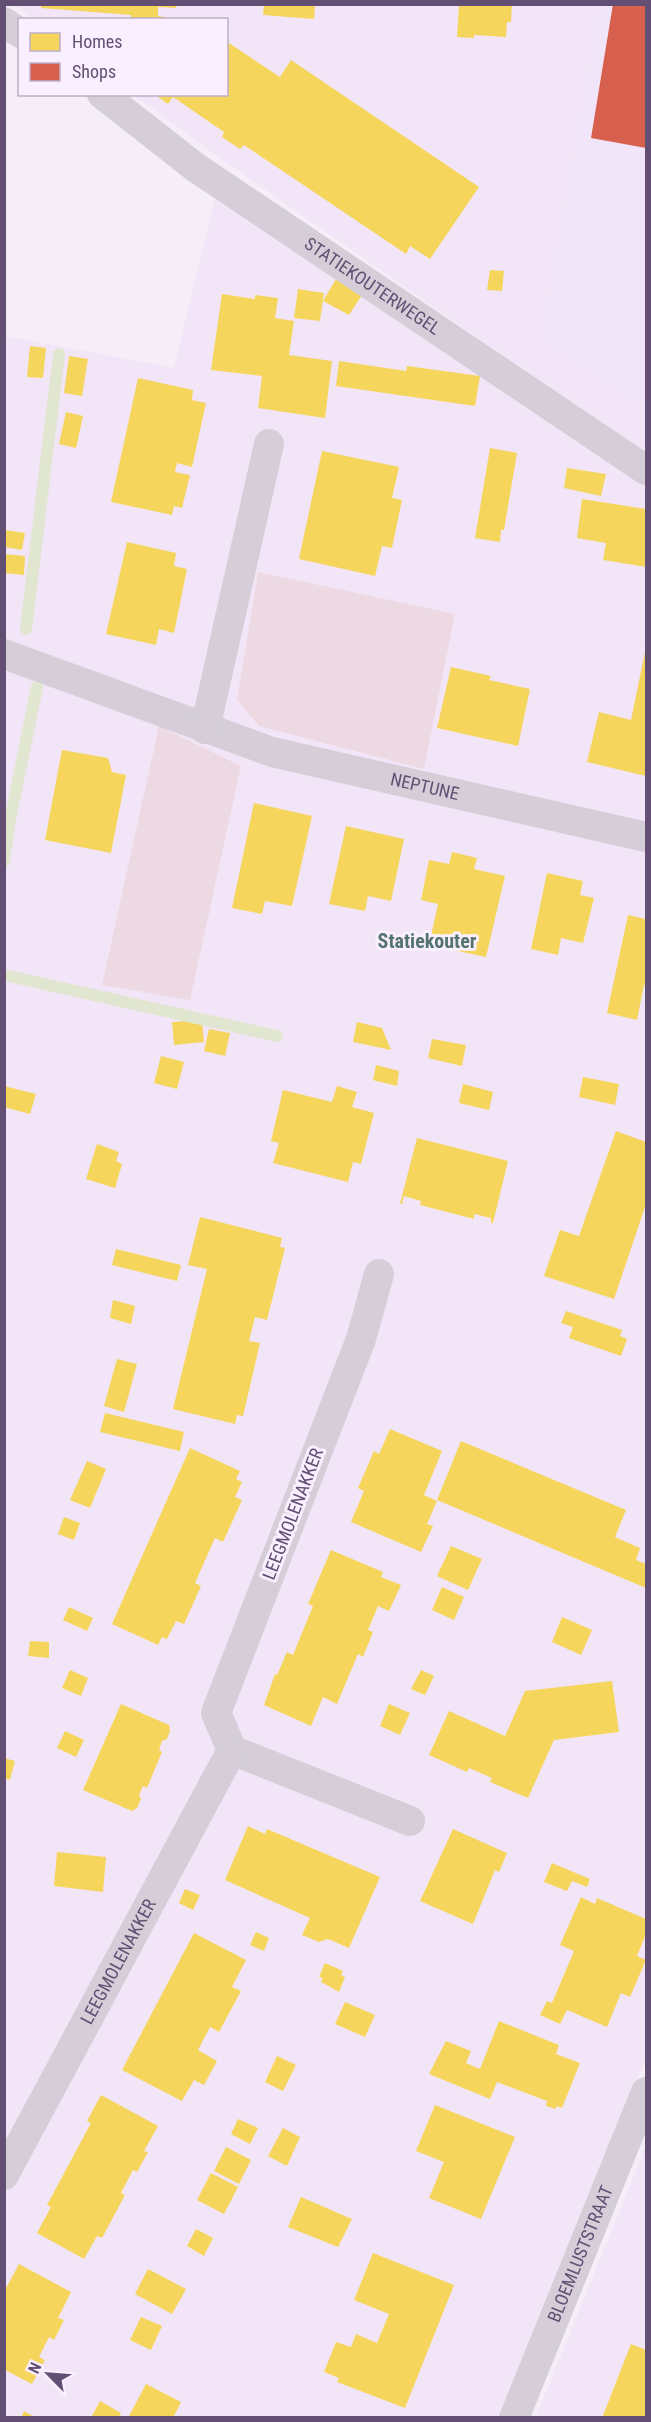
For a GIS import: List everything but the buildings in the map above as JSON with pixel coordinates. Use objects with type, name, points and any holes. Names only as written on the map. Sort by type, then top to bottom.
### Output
[{"type":"street","points":[[4,22],[18,32]]},
{"type":"street","name":"STATIEKOUTERWEGEL","points":[[105,96],[195,167],[646,470]]},
{"type":"street","points":[[205,729],[269,444]]},
{"type":"street","name":"NEPTUNE","points":[[4,654],[272,753],[646,837]]},
{"type":"street","name":"LEEGMOLENAKKER","points":[[4,2175],[232,1750],[216,1713],[361,1339],[379,1274]]},
{"type":"street","points":[[232,1750],[410,1821]]},
{"type":"street","name":"BLOEMLUSTSTRAAT","points":[[514,2418],[646,2092]]},
{"type":"shaded area","points":[[13,5],[603,5],[545,334],[646,404],[646,2059],[587,2196],[498,2417],[5,2417],[4,336],[174,368],[215,198],[502,382],[508,359],[217,156],[135,96],[228,96],[228,18],[32,18]]},
{"type":"shaded area","points":[[603,5],[646,5],[646,404],[545,335]]},
{"type":"shaded area","points":[[258,572],[455,614],[424,769],[259,726],[237,700]]},
{"type":"shaded area","points":[[159,726],[241,766],[190,1000],[102,985]]},
{"type":"shaded area","points":[[646,2146],[646,2417],[536,2417]]},
{"type":"waterway","points":[[26,629],[59,354]]},
{"type":"waterway","points":[[4,861],[37,687]]},
{"type":"waterway","points":[[4,975],[277,1036]]},
{"type":"district","name":"Statiekouter","points":[[427,941]]}]
